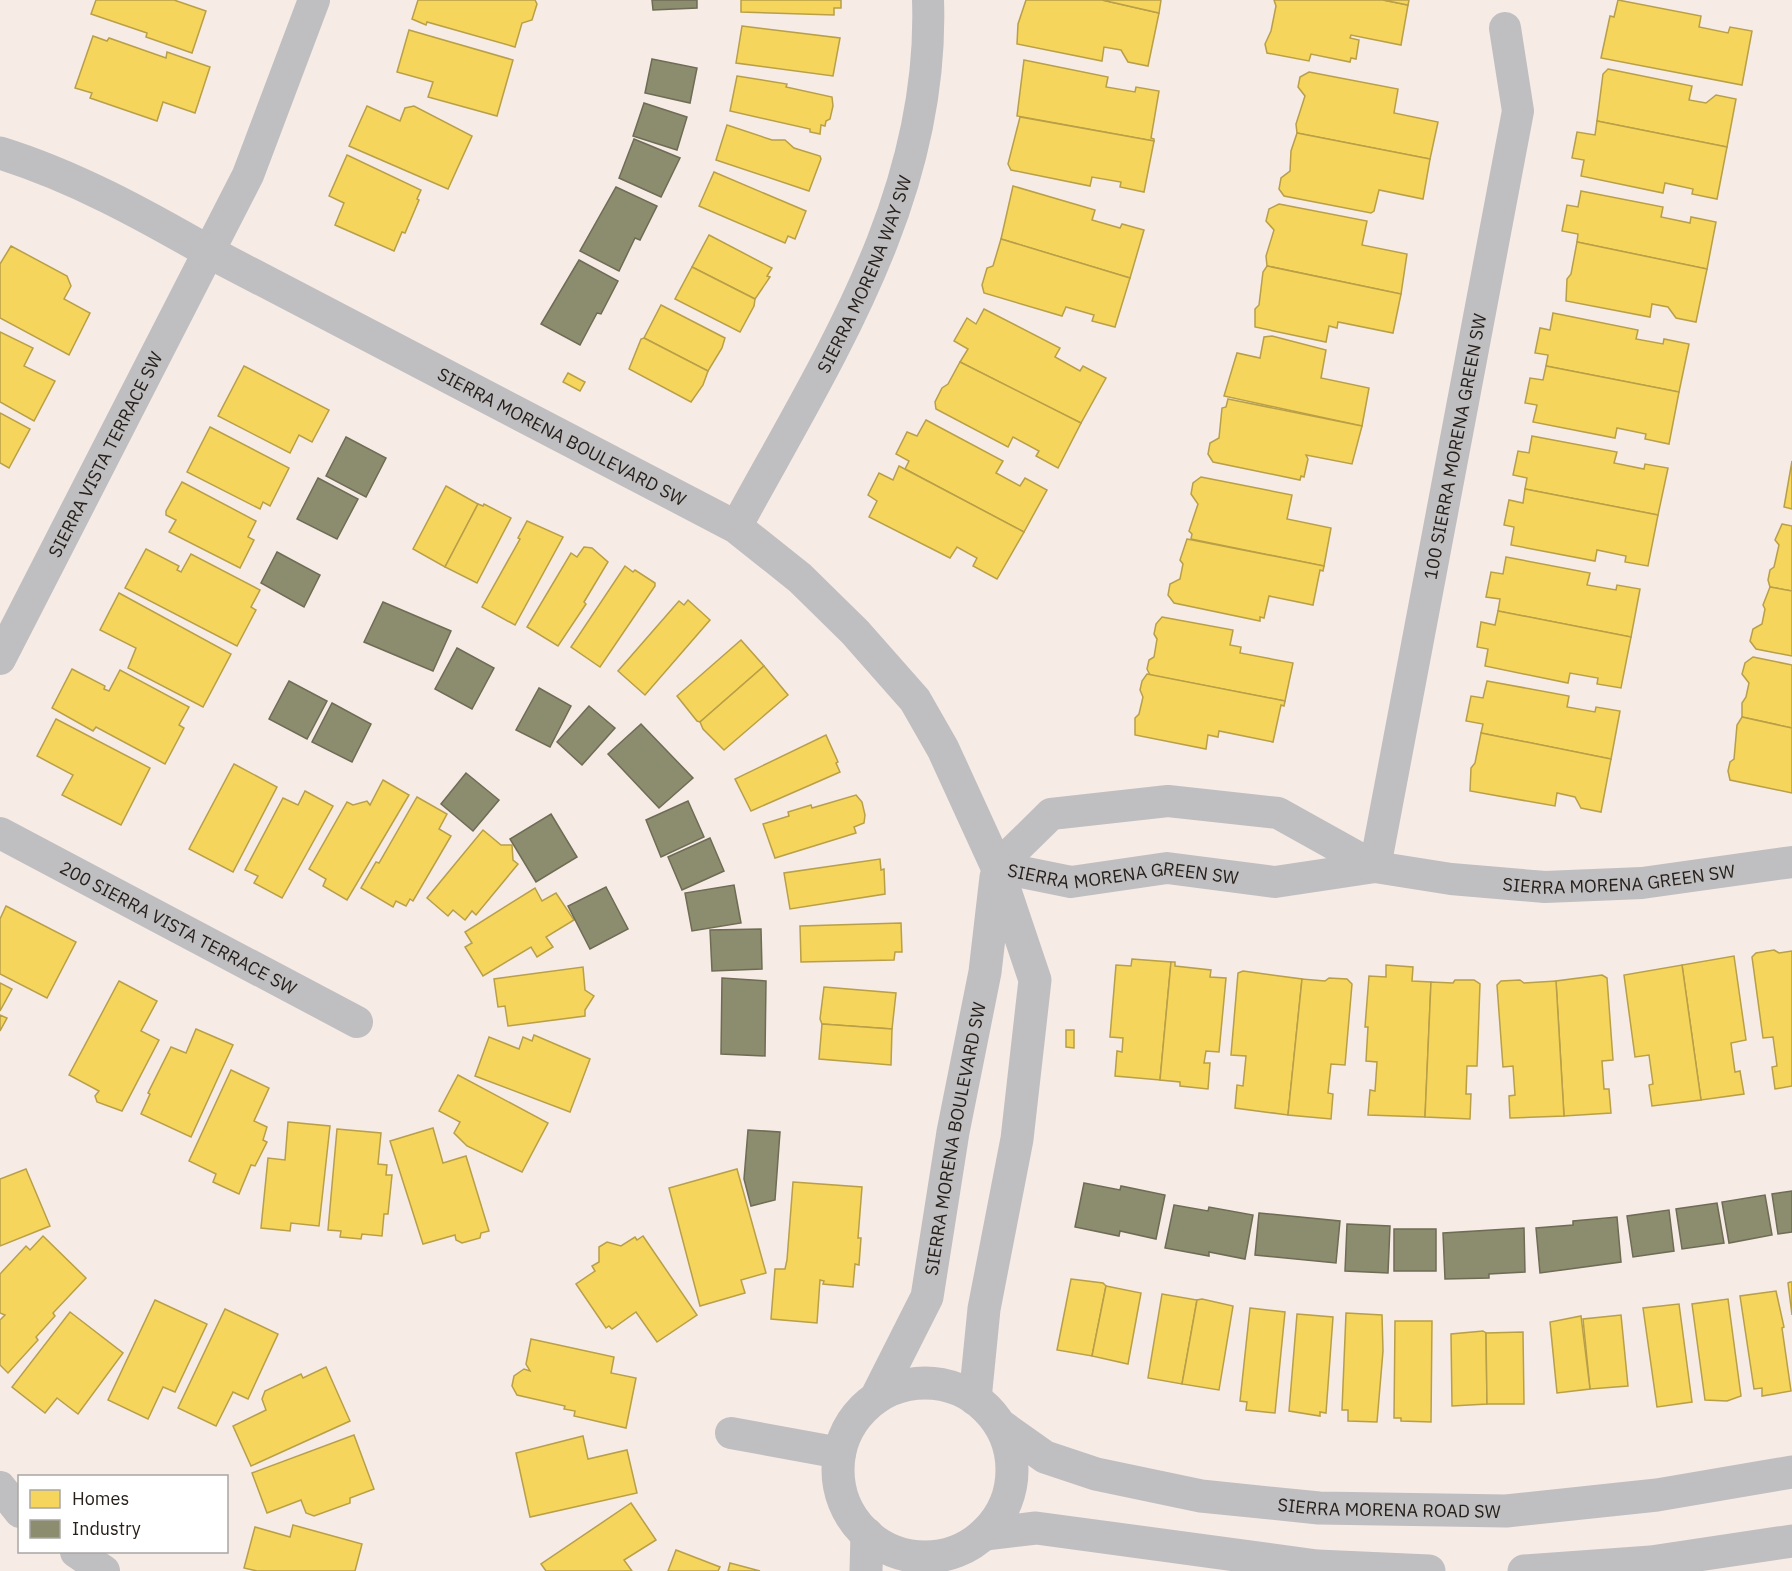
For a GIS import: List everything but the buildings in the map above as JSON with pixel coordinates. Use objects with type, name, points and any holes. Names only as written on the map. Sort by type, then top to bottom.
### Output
[{"type":"street","name":"SIERRA VISTA TERRACE SW","points":[[0,659],[248,175],[314,0]]},
{"type":"street","name":"SIERRA MORENA WAY SW","points":[[736,527],[855,309],[880,252],[902,192],[916,132],[925,72],[928,0]]},
{"type":"street","name":"100 SIERRA MORENA GREEN SW","points":[[1375,867],[1518,111],[1504,28]]},
{"type":"street","name":"SIERRA MORENA BOULEVARD SW","points":[[0,153],[69,180],[134,210],[209,252],[736,527],[800,578],[855,632],[915,700],[943,749],[997,867],[1035,980],[1017,1139],[984,1309],[975,1399]]},
{"type":"street","name":"SIERRA MORENA GREEN SW","points":[[997,867],[1051,814],[1168,801],[1278,813],[1375,867]]},
{"type":"street","name":"200 SIERRA VISTA TERRACE SW","points":[[0,833],[357,1022]]},
{"type":"street","name":"SIERRA MORENA GREEN SW","points":[[997,867],[1071,882],[1167,868],[1275,882],[1375,867],[1451,879],[1545,887],[1642,883],[1792,862]]},
{"type":"street","name":"SIERRA MORENA BOULEVARD SW","points":[[876,1398],[927,1297],[953,1132],[985,972],[997,867]]},
{"type":"street","points":[[930,1383],[961,1391],[975,1399],[988,1409],[1000,1425],[1011,1452],[1012,1482],[1003,1510],[995,1524],[951,1562],[899,1554],[882,1546],[853,1519],[844,1501],[839,1481],[840,1453],[850,1425],[876,1398],[892,1389],[930,1383]]},
{"type":"street","name":"SIERRA MORENA ROAD SW","points":[[1000,1425],[1045,1457],[1096,1474],[1201,1496],[1319,1508],[1506,1510],[1656,1496],[1792,1472]]},
{"type":"street","points":[[732,1433],[840,1453]]},
{"type":"street","points":[[0,1487],[18,1510]]},
{"type":"street","points":[[985,1534],[1045,1529],[1317,1566],[1429,1571]]},
{"type":"street","points":[[866,1571],[867,1534]]},
{"type":"street","points":[[1524,1571],[1651,1562],[1792,1540]]},
{"type":"street","points":[[79,1553],[104,1571]]}]
